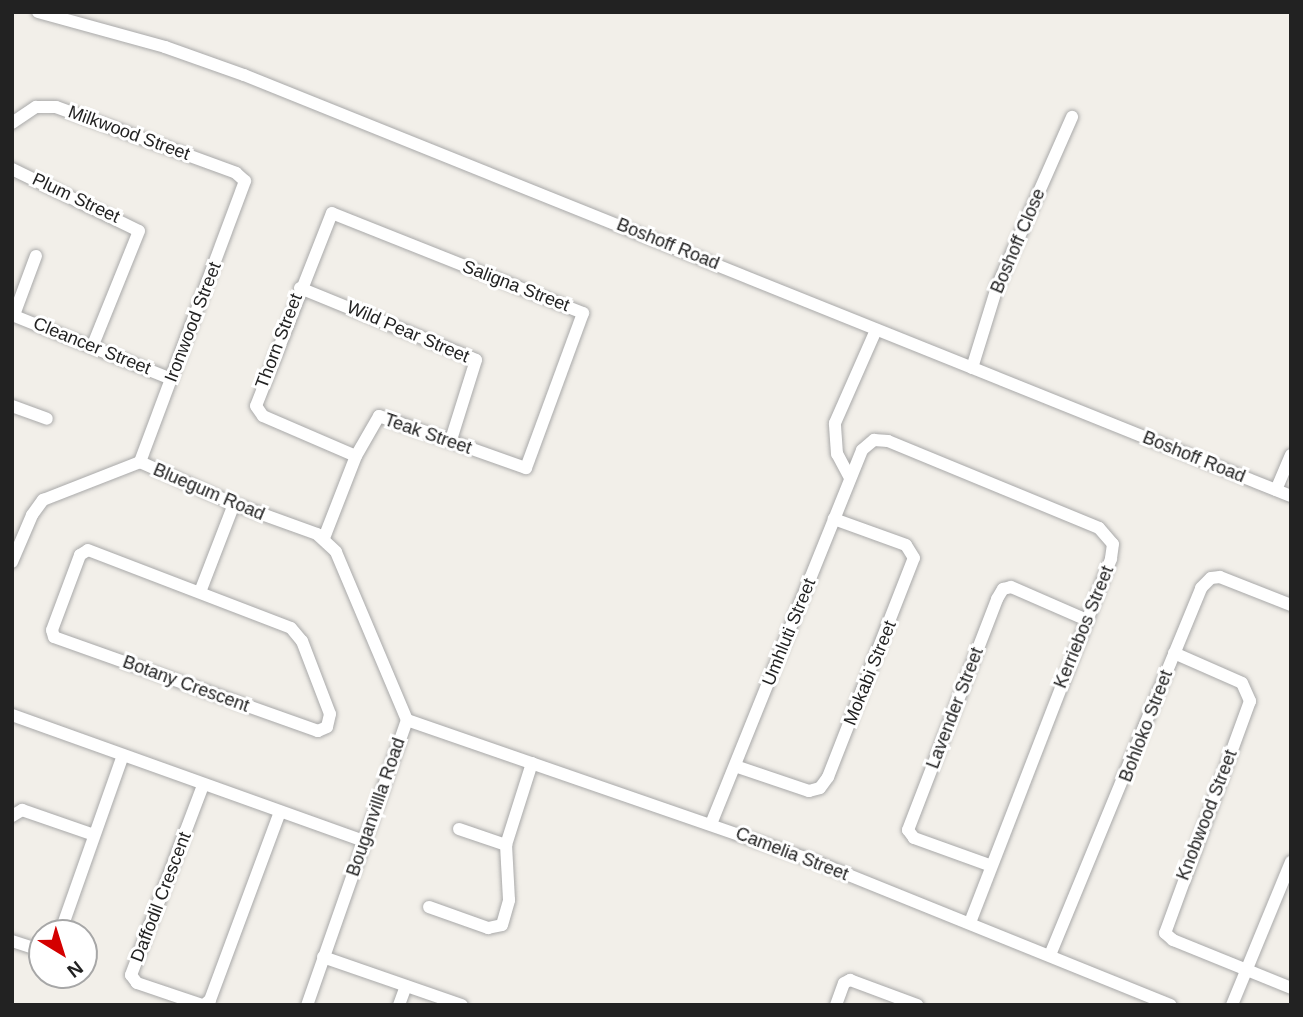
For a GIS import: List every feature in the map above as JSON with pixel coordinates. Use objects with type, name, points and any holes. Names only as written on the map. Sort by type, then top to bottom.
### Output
[{"type":"street","name":"Boshoff Road","points":[[38,12],[219,65],[1291,496]]},
{"type":"street","name":"Milkwood Street","points":[[12,123],[36,107],[56,107],[236,173],[245,181]]},
{"type":"street","name":"Boshoff Close","points":[[972,368],[997,287],[1072,117]]},
{"type":"street","name":"Plum Street","points":[[12,169],[139,231],[93,345]]},
{"type":"street","name":"Ironwood Street","points":[[140,463],[245,181]]},
{"type":"street","name":"Thorn Street","points":[[333,212],[300,288],[256,408],[266,417],[356,456]]},
{"type":"street","name":"Saligna Street","points":[[333,212],[583,313],[525,468]]},
{"type":"street","points":[[13,315],[36,256]]},
{"type":"street","name":"Wild Pear Street","points":[[300,288],[476,360],[451,440]]},
{"type":"street","name":"Cleancer Street","points":[[13,315],[93,345],[171,379]]},
{"type":"street","points":[[850,478],[837,454],[835,423],[876,330]]},
{"type":"street","points":[[12,406],[47,419]]},
{"type":"street","name":"Teak Street","points":[[324,538],[356,456],[381,416],[525,468]]},
{"type":"street","name":"Kerriebos Street","points":[[870,442],[888,441],[1106,533],[1114,551],[989,865],[970,922]]},
{"type":"street","name":"Umhluti Street","points":[[711,824],[850,478],[870,442]]},
{"type":"street","points":[[1276,490],[1291,455]]},
{"type":"street","name":"Bluegum Road","points":[[12,562],[32,516],[43,500],[140,463],[234,504],[324,538]]},
{"type":"street","points":[[200,592],[234,504]]},
{"type":"street","name":"Mokabi Street","points":[[735,766],[809,791],[820,789],[828,777],[914,558],[906,545],[834,519]]},
{"type":"street","name":"Bouganvillla Road","points":[[307,1005],[407,720],[345,567],[324,538]]},
{"type":"street","name":"Botany Crescent","points":[[86,549],[200,592],[295,632],[330,713],[327,727],[318,731],[51,633],[86,549]]},
{"type":"street","name":"Bohloko Street","points":[[1050,955],[1201,588],[1211,578],[1220,577],[1291,605]]},
{"type":"street","name":"Lavender Street","points":[[989,865],[914,838],[908,830],[997,599],[1003,589],[1011,587],[1087,620]]},
{"type":"street","name":"Knobwood Street","points":[[1174,653],[1241,683],[1250,701],[1164,931],[1173,940],[1247,971]]},
{"type":"street","points":[[12,715],[122,758],[364,841]]},
{"type":"street","name":"Camelia Street","points":[[407,720],[711,824],[970,922],[1171,1005]]},
{"type":"street","points":[[65,919],[122,758]]},
{"type":"street","points":[[429,907],[488,928],[502,925],[509,900],[506,845],[531,763]]},
{"type":"street","name":"Daffodil Crescent","points":[[203,785],[131,975],[137,983],[203,1005],[210,1000],[280,812]]},
{"type":"street","points":[[12,816],[22,810],[94,835]]},
{"type":"street","points":[[459,829],[506,845]]},
{"type":"street","points":[[1232,1005],[1291,862]]},
{"type":"street","points":[[323,957],[462,1005]]},
{"type":"street","points":[[1247,971],[1291,988]]},
{"type":"street","points":[[836,1005],[844,983],[850,980],[917,1005]]},
{"type":"street","points":[[398,1005],[406,986]]}]
